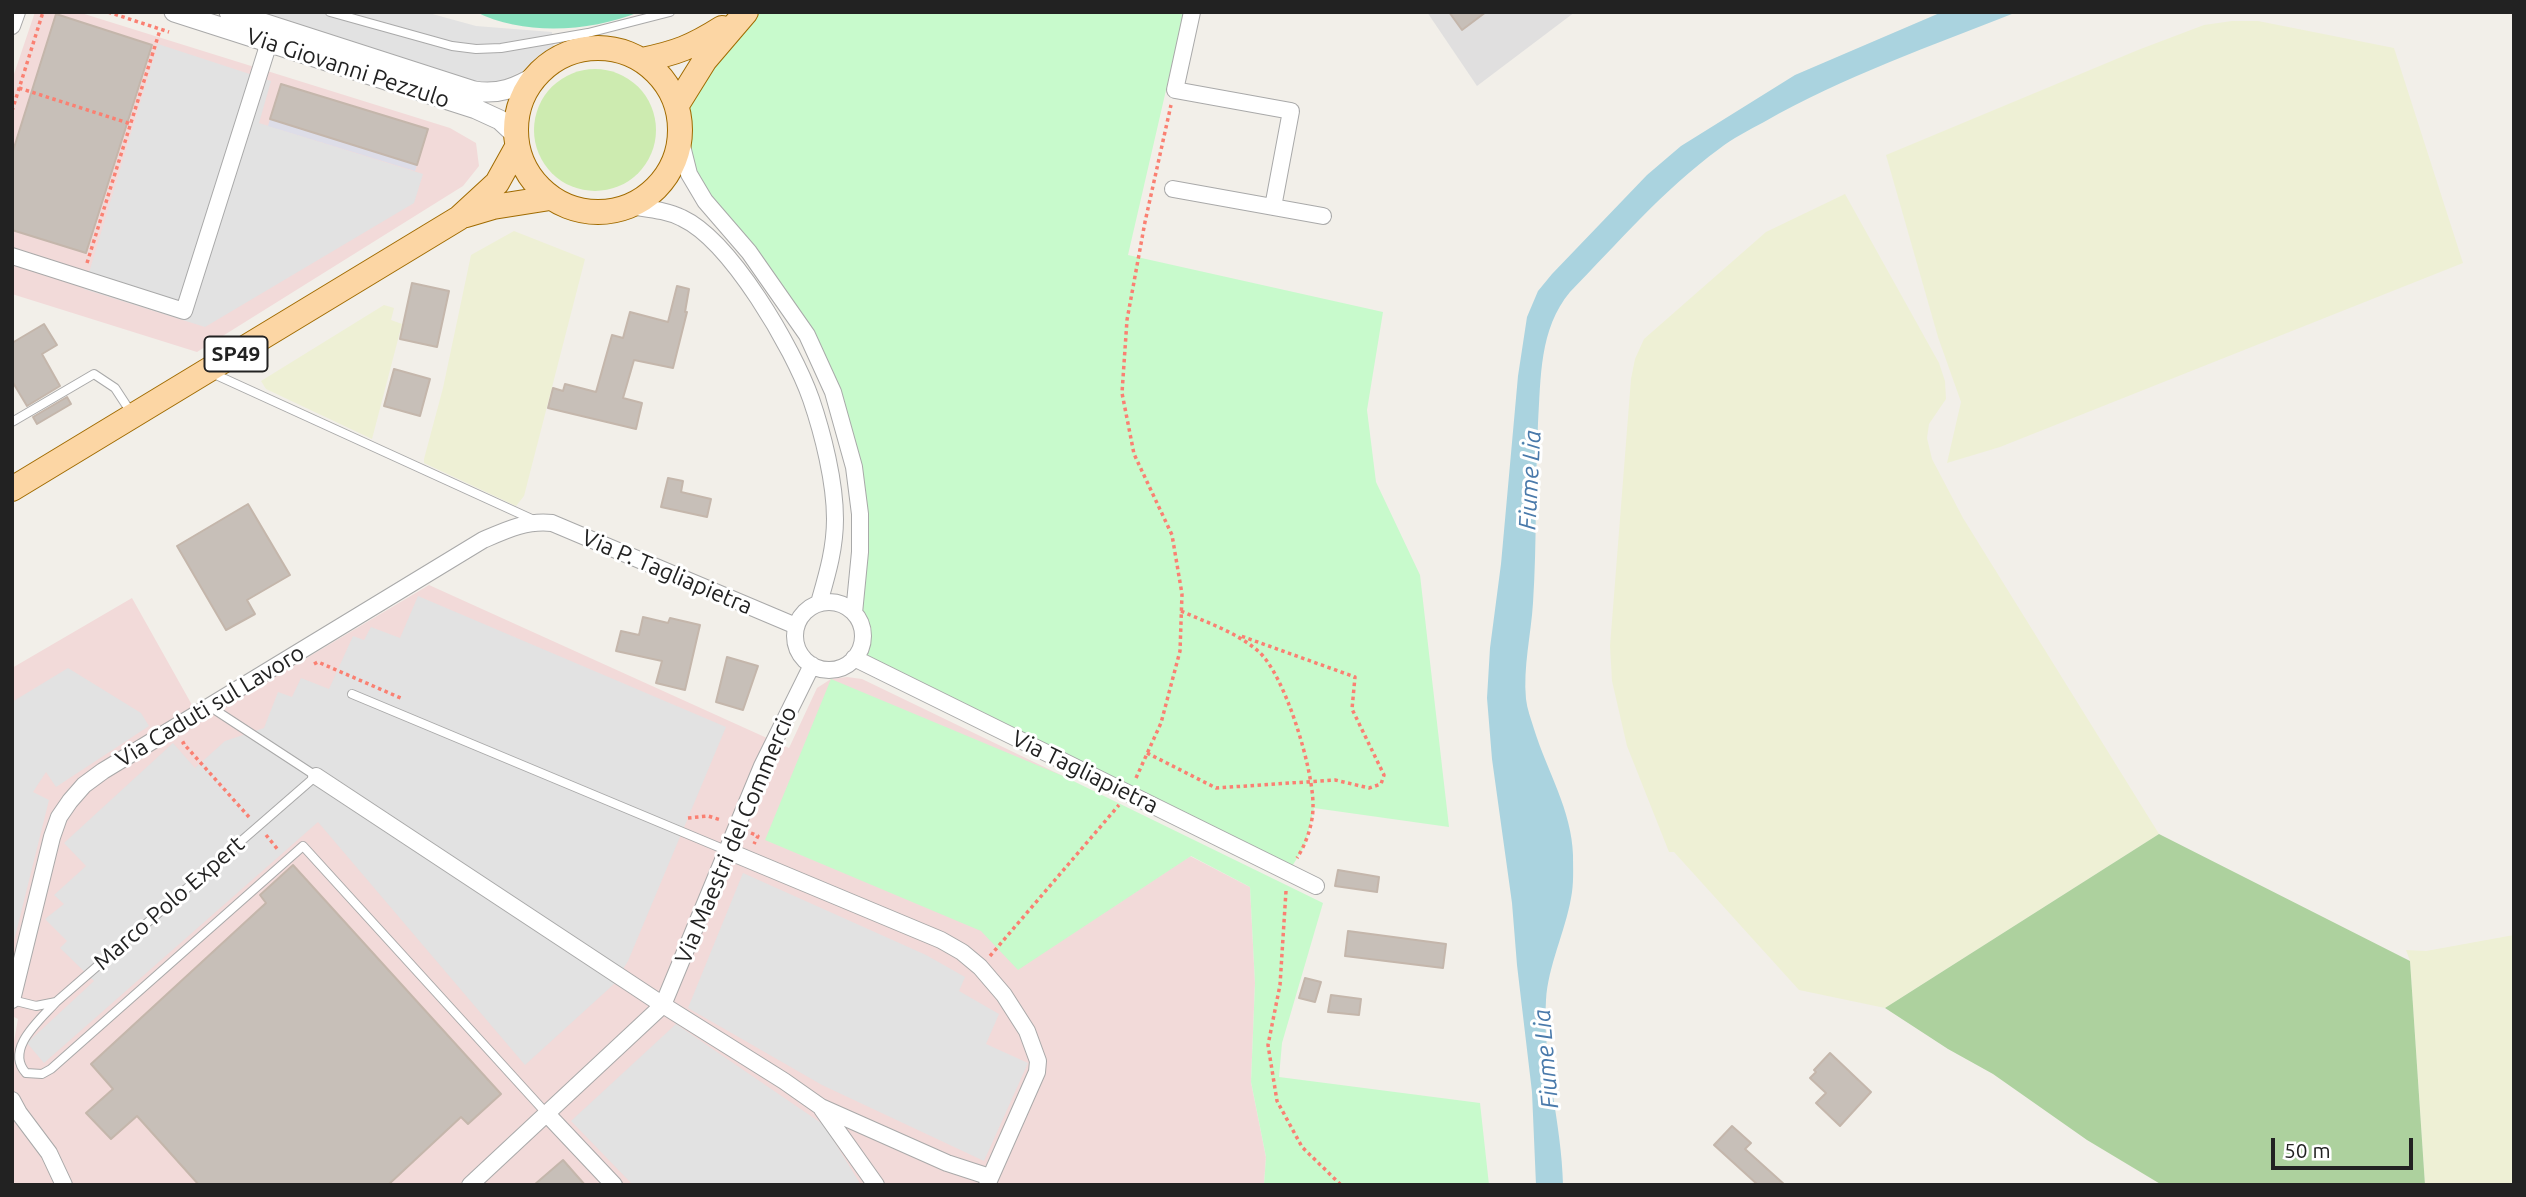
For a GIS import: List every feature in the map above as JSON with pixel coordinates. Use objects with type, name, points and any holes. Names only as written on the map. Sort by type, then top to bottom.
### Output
[{"type":"main road","name":"SP49","points":[[642,60],[673,54],[691,47],[745,14]]},
{"type":"main road","name":"SP49","points":[[677,105],[705,60],[745,14]]},
{"type":"main road","name":"SP49","points":[[17,483],[134,416],[459,218],[496,183],[516,141],[518,107],[529,85],[546,66],[568,53],[593,48],[618,50],[642,60],[657,72],[677,105],[680,138],[675,160],[665,179],[649,195],[630,206],[610,212],[589,213],[569,208],[550,198],[529,175],[516,141]]},
{"type":"main road","name":"SP49","points":[[459,218],[493,207],[550,198]]},
{"type":"street","points":[[12,26],[17,12]]},
{"type":"street","name":"Via Giovanni Pezzulo","points":[[174,12],[271,35],[474,91],[503,92],[537,75]]},
{"type":"street","name":"Via Giovanni Pezzulo","points":[[229,12],[271,35],[477,109],[500,120],[516,141]]},
{"type":"street","points":[[1192,12],[1175,90],[1291,111],[1273,207]]},
{"type":"street","points":[[12,256],[184,312],[271,35]]},
{"type":"street","points":[[680,138],[690,174],[705,201],[749,252],[807,335],[834,391],[854,467],[860,514],[860,552],[854,613]]},
{"type":"street","points":[[1173,189],[1323,216]]},
{"type":"street","points":[[630,206],[659,210],[683,218],[704,233],[738,270],[785,342],[811,398],[830,474],[835,517],[834,551],[819,603]]},
{"type":"street","name":"Via P. Tagliapietra","points":[[538,522],[552,523],[796,626]]},
{"type":"street","name":"Via Caduti sul Lavoro","points":[[12,1000],[52,837],[59,817],[84,785],[482,540],[522,524],[538,522]]},
{"type":"street","points":[[819,603],[838,603],[854,613],[860,621],[863,639],[854,658],[845,666],[822,669],[812,666],[799,653],[794,635],[796,626],[809,608],[819,603]]},
{"type":"street","name":"Via Tagliapietra","points":[[854,658],[1316,886]]},
{"type":"street","name":"Via Maestri del Commercio","points":[[663,1005],[762,766],[812,666]]},
{"type":"street","points":[[316,776],[821,1107],[989,1181],[1037,1072],[1038,1061],[1027,1031],[1004,995],[980,967],[941,940],[727,851]]},
{"type":"street","points":[[470,1185],[663,1005]]},
{"type":"street","points":[[12,1100],[49,1153],[64,1185]]},
{"type":"street","points":[[821,1107],[876,1185]]},
{"type":"street","points":[[547,1114],[614,1185]]},
{"type":"lane","points":[[330,12],[452,46],[476,50],[588,33],[670,12]]},
{"type":"lane","points":[[208,371],[538,522]]},
{"type":"lane","points":[[12,422],[94,374],[115,388],[134,416]]},
{"type":"lane","points":[[352,694],[727,851]]},
{"type":"lane","points":[[209,706],[316,776]]},
{"type":"lane","name":"Marco Polo Expert","points":[[287,860],[51,1069],[42,1074],[26,1073],[21,1067],[19,1059],[22,1043],[56,1002],[316,776]]},
{"type":"lane","points":[[287,860],[303,846],[547,1114]]},
{"type":"lane","points":[[12,1000],[36,1006],[56,1002]]},
{"type":"path","points":[[12,111],[43,12]]},
{"type":"path","points":[[88,263],[160,30]]},
{"type":"path","points":[[19,88],[131,124]]},
{"type":"path","points":[[980,967],[1129,794],[1161,723],[1180,651],[1182,594],[1172,535],[1134,454],[1122,393],[1129,307],[1175,90]]},
{"type":"path","points":[[1147,753],[1216,788],[1335,780],[1369,788],[1381,784],[1384,775],[1352,709],[1355,677],[1235,634]]},
{"type":"path","points":[[306,669],[318,662],[411,702]]},
{"type":"path","points":[[194,737],[183,743],[287,860]]},
{"type":"path","points":[[676,814],[688,818],[708,816],[758,836],[748,859]]},
{"type":"shaded area","points":[[35,12],[78,12],[450,128],[476,143],[479,166],[463,186],[197,352],[12,294],[12,80]]},
{"type":"shaded area","points":[[257,12],[425,12],[476,26],[552,32],[554,49],[526,69],[502,81],[488,83],[465,80]]},
{"type":"shaded area","points":[[1427,12],[1575,12],[1477,86]]},
{"type":"shaded area","points":[[158,44],[271,81],[259,123],[423,174],[414,203],[205,327],[84,289]]},
{"type":"shaded area","points":[[270,119],[417,165],[415,171],[268,126]]},
{"type":"shaded area","points":[[429,585],[789,748],[817,688],[831,679],[847,677],[862,679],[1063,776],[1018,969],[1190,856],[1250,887],[1255,983],[1251,1082],[1266,1157],[1264,1185],[12,1185],[12,1052],[18,1019],[12,1016],[12,668],[132,598],[201,721]]},
{"type":"shaded area","points":[[418,596],[726,727],[628,961],[614,984],[525,1065],[318,822],[44,1063],[27,1043],[94,981],[60,948],[67,941],[45,919],[64,904],[54,895],[86,866],[64,843],[173,743],[195,768],[225,741],[264,728],[278,692],[292,697],[301,678],[329,689],[353,636],[364,640],[371,627],[400,638]]},
{"type":"shaded area","points":[[68,668],[141,713],[149,726],[56,787],[46,772],[33,792],[49,800],[12,949],[12,702]]},
{"type":"shaded area","points":[[743,873],[926,955],[965,977],[959,991],[999,1014],[986,1044],[1028,1063],[984,1161],[822,1085],[688,1008]]},
{"type":"shaded area","points":[[676,1024],[824,1125],[861,1185],[633,1185],[571,1121]]},
{"type":"green space","points":[[476,12],[639,12],[600,24],[536,28],[495,20]]},
{"type":"green space","points":[[746,12],[1184,12],[1128,255],[1383,312],[1367,410],[1376,482],[1420,575],[1449,827],[1314,808],[1305,845],[1288,873],[858,654],[862,638],[854,613],[854,467],[807,335],[705,201],[680,138],[677,105]]},
{"type":"green space","points":[[2258,21],[2394,48],[2463,263],[2000,447],[1947,463],[1961,402],[1938,337],[1886,155],[2138,50],[2204,25]]},
{"type":"green space","points":[[595,69],[618,74],[638,87],[651,107],[656,130],[651,153],[638,173],[618,186],[595,191],[572,186],[552,173],[539,153],[534,130],[539,107],[552,87],[572,74]]},
{"type":"green space","points":[[1845,194],[1939,363],[1945,381],[1946,399],[1929,424],[1927,438],[1932,459],[1963,518],[2159,834],[1885,1008],[1799,990],[1674,852],[1669,852],[1627,746],[1612,681],[1610,646],[1631,379],[1635,359],[1644,339],[1766,232]]},
{"type":"green space","points":[[514,231],[585,259],[524,496],[516,506],[424,463],[471,255]]},
{"type":"green space","points":[[384,305],[394,308],[391,320],[402,324],[372,439],[266,389],[261,381]]},
{"type":"green space","points":[[831,679],[1063,776],[1323,903],[1282,1043],[1279,1077],[1480,1103],[1489,1185],[1264,1185],[1266,1157],[1251,1082],[1255,983],[1250,887],[1191,856],[1018,970],[981,931],[765,840]]},
{"type":"green space","points":[[2159,834],[2410,961],[2425,1185],[2162,1185],[2087,1140],[1993,1074],[1948,1049],[1885,1008]]},
{"type":"green space","points":[[2514,935],[2514,1185],[2425,1185],[2410,961],[2406,950],[2426,951]]},
{"type":"water","name":"Fiume Lia","points":[[1942,12],[2017,12],[1825,90],[1730,141],[1698,165],[1642,218],[1570,292],[1552,322],[1544,354],[1540,389],[1534,581],[1525,687],[1530,718],[1564,807],[1572,839],[1573,876],[1572,893],[1550,974],[1546,1000],[1549,1069],[1563,1185],[1536,1185],[1532,1092],[1487,698],[1518,376],[1527,317],[1538,291],[1552,274],[1647,175],[1681,146],[1795,75]]},
{"type":"building","points":[[1449,12],[1486,12],[1462,30]]},
{"type":"building","points":[[56,14],[152,45],[86,253],[12,230],[12,154]]},
{"type":"building","points":[[281,84],[428,129],[417,165],[270,119]]},
{"type":"building","points":[[412,283],[449,291],[437,347],[400,339]]},
{"type":"building","points":[[677,286],[689,289],[687,312],[673,368],[634,360],[623,398],[642,403],[636,429],[548,408],[553,388],[563,391],[565,384],[596,392],[612,335],[623,338],[630,312],[668,322]]},
{"type":"building","points":[[44,324],[57,345],[42,354],[60,386],[27,406],[12,381],[12,343]]},
{"type":"building","points":[[394,369],[430,379],[420,416],[384,406]]},
{"type":"building","points":[[67,397],[71,404],[37,424],[33,417]]},
{"type":"building","points":[[668,478],[683,481],[681,492],[711,499],[707,517],[661,507]]},
{"type":"building","points":[[248,504],[290,575],[247,600],[255,614],[226,630],[177,546]]},
{"type":"building","points":[[643,617],[668,623],[670,618],[700,625],[685,690],[656,683],[662,661],[616,651],[621,631],[639,635]]},
{"type":"building","points":[[727,657],[758,666],[743,710],[716,702]]},
{"type":"building","points":[[293,865],[501,1094],[468,1124],[461,1117],[388,1185],[199,1185],[137,1116],[111,1139],[86,1113],[113,1089],[91,1064],[266,903],[260,895]]},
{"type":"building","points":[[1338,870],[1379,877],[1377,892],[1335,886]]},
{"type":"building","points":[[1348,931],[1446,944],[1443,968],[1345,956]]},
{"type":"building","points":[[1305,978],[1321,982],[1315,1002],[1299,998]]},
{"type":"building","points":[[1331,995],[1361,999],[1359,1015],[1328,1012]]},
{"type":"building","points":[[1830,1053],[1871,1092],[1840,1126],[1816,1103],[1826,1093],[1810,1078]]},
{"type":"building","points":[[1732,1126],[1751,1143],[1745,1149],[1785,1185],[1758,1185],[1714,1145]]},
{"type":"building","points":[[563,1160],[585,1185],[534,1185]]}]
